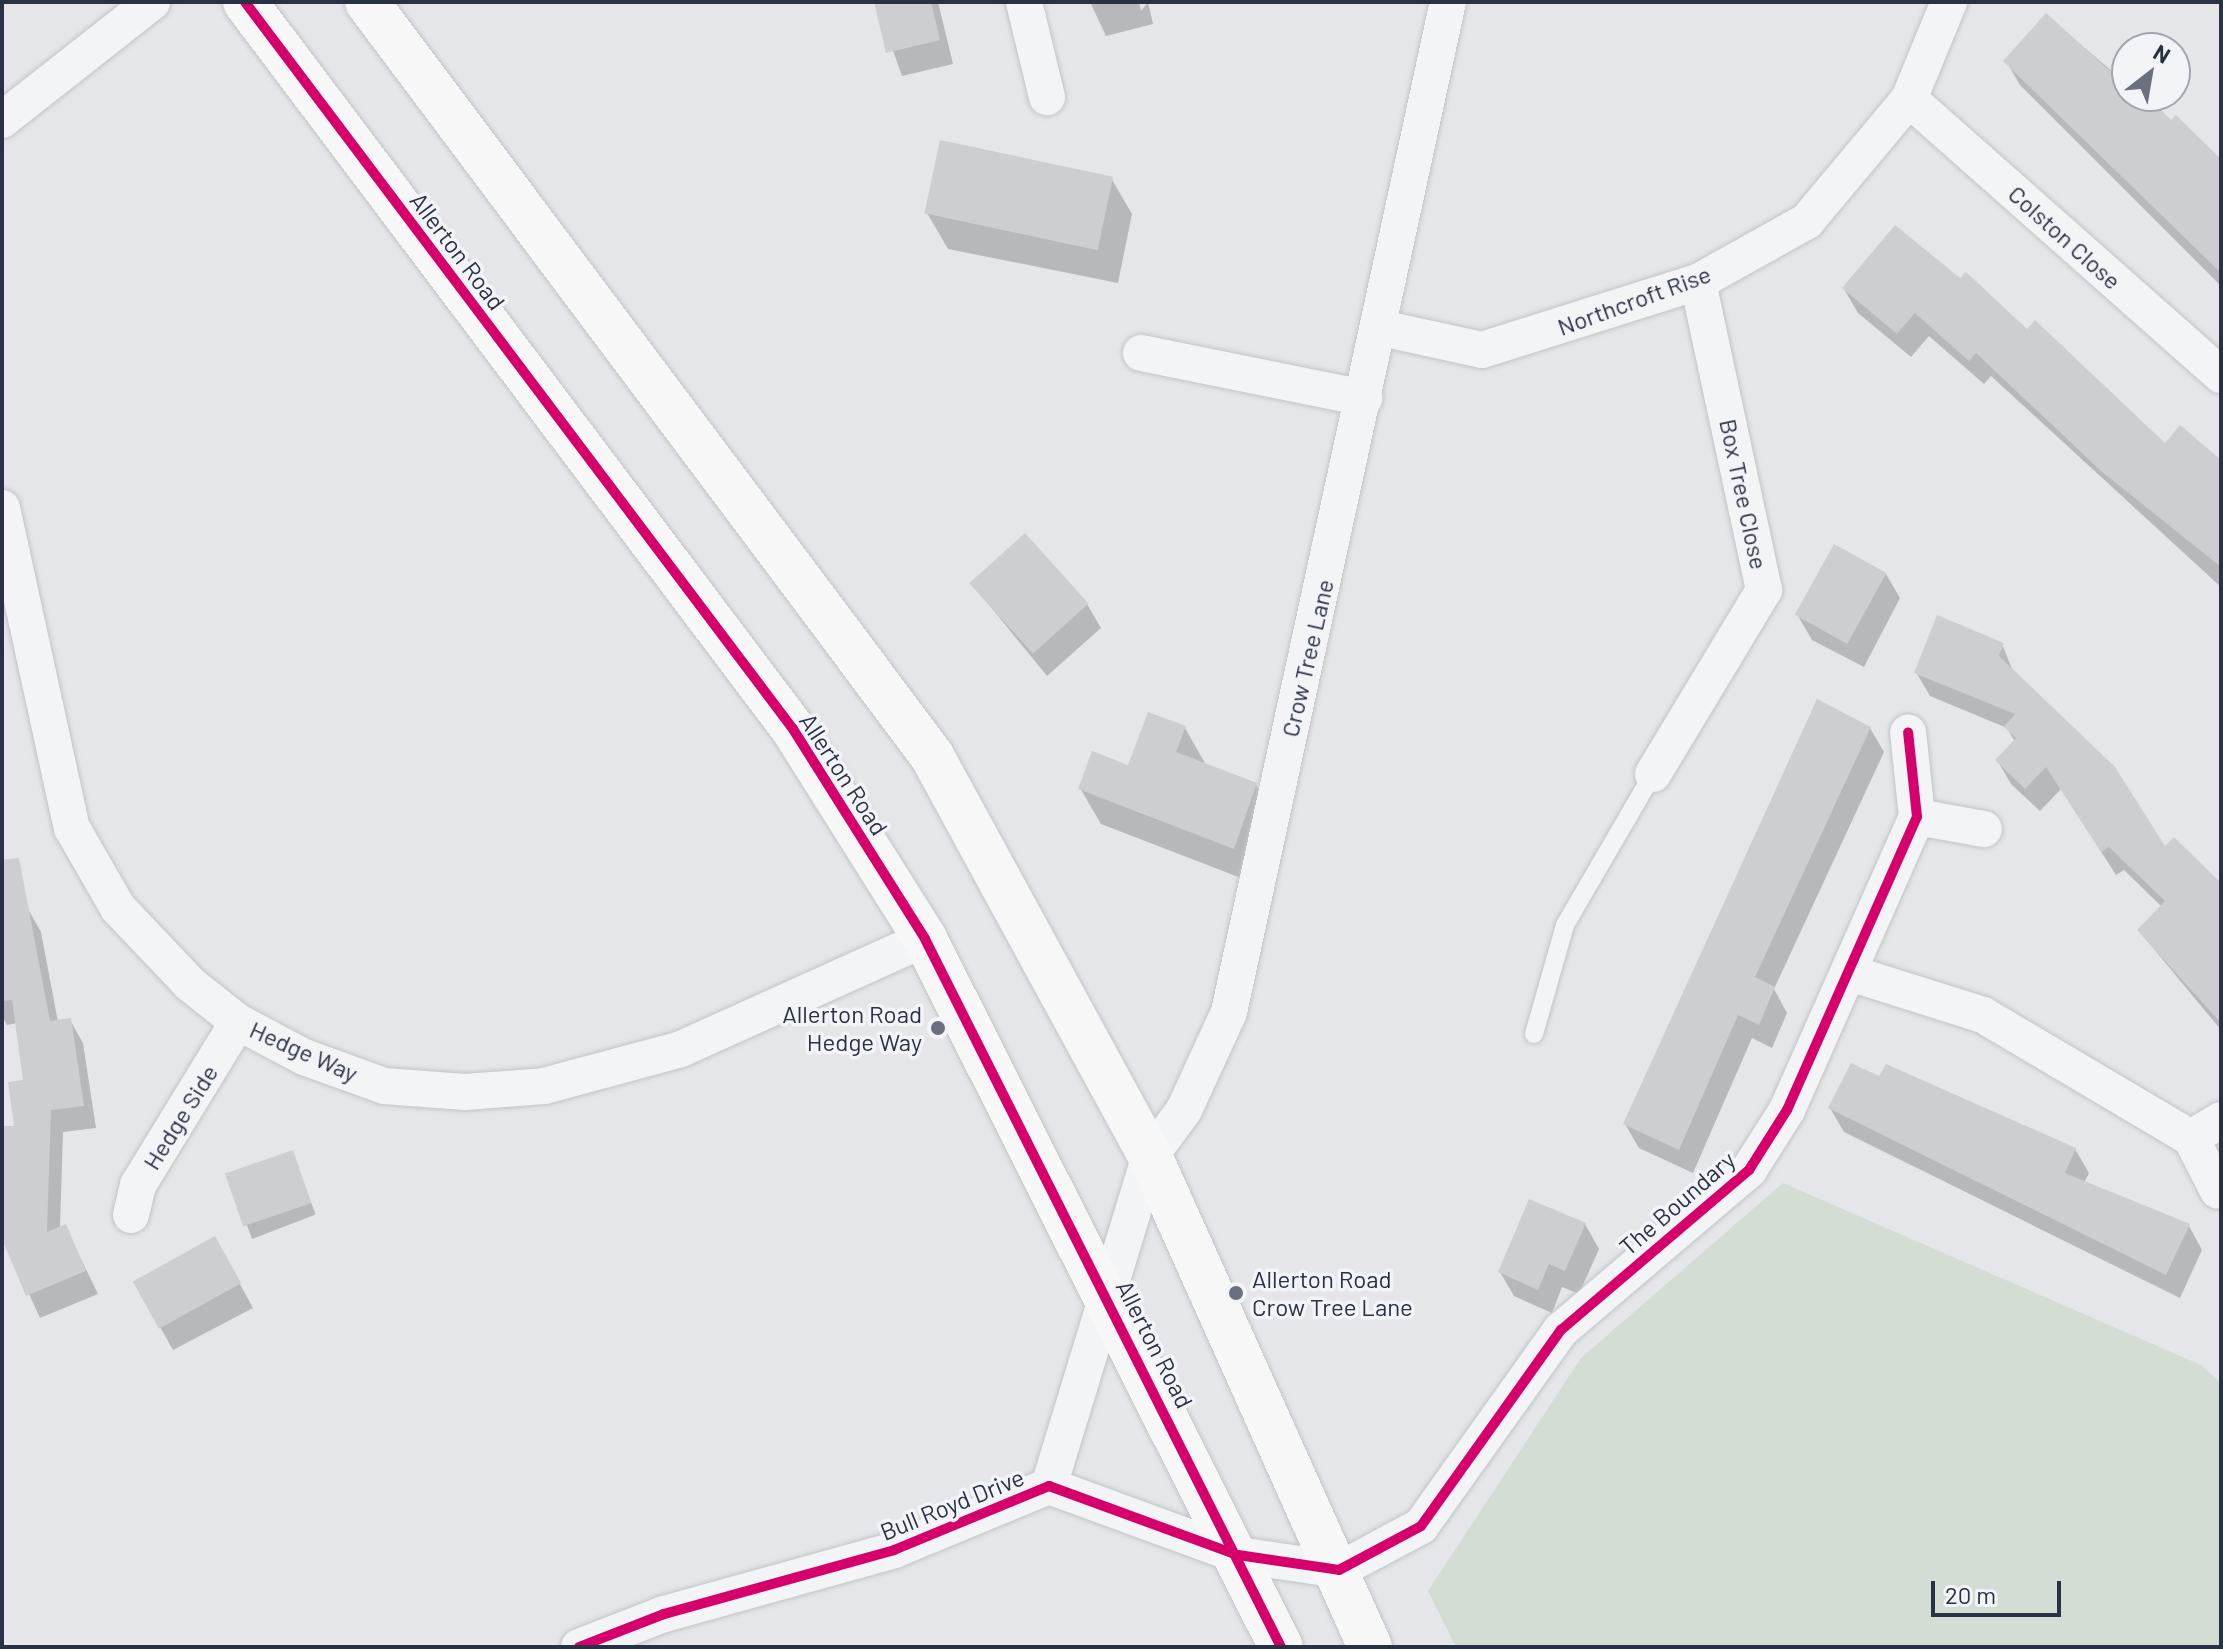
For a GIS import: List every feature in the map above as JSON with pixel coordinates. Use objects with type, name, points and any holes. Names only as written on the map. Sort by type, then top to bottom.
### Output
[{"type":"street","points":[[2,120],[152,2]]},
{"type":"street","name":"Allerton Road","points":[[245,2],[793,729],[925,939],[1107,1293],[1281,1647]]},
{"type":"street","points":[[367,2],[932,756],[1150,1156],[1339,1570],[1370,1647]]},
{"type":"street","points":[[1024,2],[1047,97]]},
{"type":"street","name":"Crow Tree Lane","points":[[1107,1293],[1150,1156],[1184,1110],[1229,1012],[1381,328],[1448,2]]},
{"type":"street","name":"Northcroft Rise","points":[[1381,328],[1482,350],[1698,282],[1807,221],[1909,99],[1949,2]]},
{"type":"street","name":"Colston Close","points":[[1909,99],[2221,375]]},
{"type":"street","name":"Box Tree Close","points":[[1653,774],[1764,590],[1698,282]]},
{"type":"street","points":[[1141,353],[1365,398]]},
{"type":"street","name":"Hedge Way","points":[[2,508],[72,828],[118,908],[238,1022],[304,1057],[384,1086],[465,1092],[544,1086],[681,1049],[925,939]]},
{"type":"street","name":"The Boundary","points":[[1339,1570],[1421,1526],[1561,1330],[1749,1170],[1787,1110],[1917,817],[1908,732]]},
{"type":"street","points":[[1917,817],[1984,829]]},
{"type":"street","points":[[1850,973],[1983,1015],[2206,1129],[2218,1191]]},
{"type":"street","name":"Hedge Side","points":[[131,1215],[138,1185],[238,1022]]},
{"type":"street","name":"Bull Royd Drive","points":[[1049,1486],[1107,1293]]},
{"type":"street","name":"Bull Royd Drive","points":[[579,1647],[664,1614],[894,1550],[1049,1486],[1238,1555],[1339,1570]]},
{"type":"lane","points":[[1534,1034],[1565,925],[1653,774]]},
{"type":"shaded area","points":[[1783,1183],[2201,1365],[2221,1383],[2221,1647],[1456,1647],[1428,1591],[1581,1358]]},
{"type":"building","points":[[874,2],[931,2],[940,40],[886,53]]},
{"type":"building","points":[[2046,13],[2111,70],[2111,112],[2163,112],[2171,120],[2176,115],[2221,159],[2221,273],[2003,61]]},
{"type":"building","points":[[940,140],[1113,177],[1098,250],[924,213]]},
{"type":"building","points":[[1895,225],[1960,278],[1966,272],[2027,329],[2035,320],[2165,443],[2180,425],[2221,460],[2221,567],[2101,471],[1976,353],[1969,361],[1915,313],[1897,334],[1842,288]]},
{"type":"building","points":[[1025,533],[1089,604],[1033,654],[969,583]]},
{"type":"building","points":[[1834,544],[1886,573],[1847,644],[1795,615]]},
{"type":"building","points":[[1937,615],[2004,643],[1999,656],[2115,767],[2165,846],[2174,837],[2221,883],[2221,1023],[2137,930],[2165,901],[2109,847],[2101,852],[2046,767],[2025,789],[1995,760],[2016,738],[2004,727],[2015,714],[1914,673]]},
{"type":"building","points":[[1817,699],[1871,727],[1755,977],[1775,987],[1759,1025],[1738,1015],[1679,1150],[1623,1124]]},
{"type":"building","points":[[1148,712],[1186,726],[1176,752],[1257,783],[1234,849],[1078,789],[1092,751],[1128,765]]},
{"type":"building","points":[[19,858],[50,1021],[71,1018],[84,1106],[51,1110],[47,1232],[66,1224],[86,1271],[26,1296],[2,1239],[2,1126],[14,1126],[8,1082],[23,1080],[12,1000],[2,1001],[2,860]]},
{"type":"building","points":[[1851,1063],[1879,1076],[1886,1064],[2076,1148],[2065,1173],[2190,1224],[2166,1275],[1828,1108]]},
{"type":"building","points":[[293,1150],[311,1203],[243,1226],[225,1173]]},
{"type":"building","points":[[1529,1199],[1586,1223],[1565,1271],[1549,1264],[1538,1290],[1498,1272]]},
{"type":"building","points":[[215,1236],[241,1283],[159,1329],[133,1282]]},
{"type":"cycle path","points":[[245,2],[793,729],[925,939],[1281,1647]]},
{"type":"cycle path","points":[[579,1647],[664,1614],[894,1550],[1049,1486],[1238,1555],[1339,1570],[1421,1526],[1561,1330],[1749,1170],[1787,1110],[1917,817],[1908,732]]},
{"type":"place","name":"Allerton Road Hedge Way","points":[[938,1028]]},
{"type":"place","name":"Allerton Road Crow Tree Lane","points":[[1236,1293]]}]
